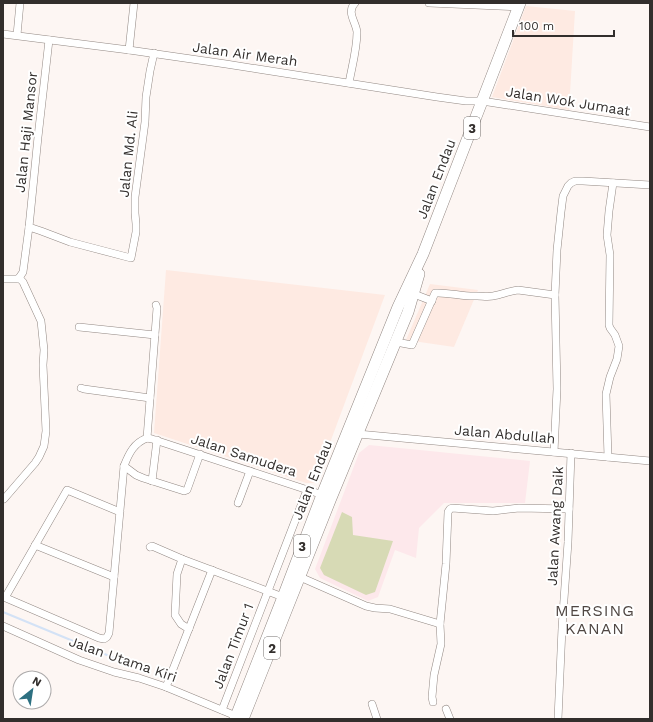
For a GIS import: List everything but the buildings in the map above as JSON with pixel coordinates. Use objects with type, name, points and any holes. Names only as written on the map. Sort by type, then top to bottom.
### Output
[{"type":"highway","name":"Jalan Endau","points":[[238,718],[283,597],[327,496],[409,294],[519,5]]},
{"type":"highway","name":"Jalan Endau","points":[[238,718],[300,577],[327,496],[358,434],[396,342],[408,312],[409,294]]},
{"type":"street","points":[[17,35],[20,3]]},
{"type":"street","points":[[129,50],[134,3]]},
{"type":"street","points":[[349,83],[356,37],[356,27],[351,12],[355,3]]},
{"type":"street","points":[[429,3],[519,5]]},
{"type":"street","name":"Jalan Air Merah","points":[[3,34],[129,50],[437,97],[466,101],[482,101]]},
{"type":"street","name":"Jalan Haji Mansor","points":[[19,278],[23,272],[29,227],[49,40]]},
{"type":"street","name":"Jalan Md. Ali","points":[[29,227],[70,242],[131,258],[136,232],[135,197],[146,97],[154,54]]},
{"type":"street","name":"Jalan Wok Jumaat","points":[[482,101],[650,127]]},
{"type":"street","points":[[554,452],[557,389],[555,295],[557,250],[562,203],[566,190],[571,183],[575,181],[650,185]]},
{"type":"street","points":[[608,457],[606,394],[620,346],[609,325],[610,255],[607,235],[613,183]]},
{"type":"street","points":[[3,279],[14,280],[19,278],[23,282],[41,321],[44,350],[43,365],[46,431],[44,446],[39,456],[4,499]]},
{"type":"street","points":[[396,342],[412,345],[436,293],[442,292],[457,295],[493,296],[518,290],[555,295]]},
{"type":"street","points":[[409,294],[432,301]]},
{"type":"street","points":[[120,512],[67,490],[6,598],[99,638],[104,639],[107,637],[109,633],[120,512],[124,466],[134,447],[141,440],[147,438],[156,306]]},
{"type":"street","points":[[79,327],[155,336]]},
{"type":"street","points":[[81,388],[150,398]]},
{"type":"street","name":"Jalan Abdullah","points":[[358,434],[650,460]]},
{"type":"street","name":"Jalan Samudera","points":[[147,438],[327,496]]},
{"type":"street","points":[[152,480],[157,440]]},
{"type":"street","name":"Jalan Awang Daik","points":[[558,719],[571,453]]},
{"type":"street","points":[[124,466],[136,475],[143,478],[184,491],[187,490],[200,454]]},
{"type":"street","points":[[238,503],[250,471]]},
{"type":"street","name":"Jalan Timur 1","points":[[222,710],[307,490]]},
{"type":"street","points":[[433,702],[434,675],[441,644],[440,624],[446,564],[448,512],[450,509],[493,511],[519,508],[569,509]]},
{"type":"street","points":[[35,545],[114,577]]},
{"type":"street","points":[[150,547],[152,546],[182,559],[283,597]]},
{"type":"street","points":[[182,559],[177,574],[175,614],[181,624],[189,628]]},
{"type":"street","points":[[166,687],[212,570]]},
{"type":"street","points":[[300,577],[366,606],[390,609],[440,624]]},
{"type":"street","name":"Jalan Utama Kiri","points":[[3,626],[79,660],[166,687],[238,718]]},
{"type":"street","points":[[372,704],[377,719]]},
{"type":"street","points":[[446,709],[450,719]]},
{"type":"shaded area","points":[[526,6],[575,11],[569,110],[492,97]]},
{"type":"shaded area","points":[[166,270],[385,295],[315,483],[306,483],[154,433]]},
{"type":"shaded area","points":[[430,284],[478,290],[454,347],[406,340]]},
{"type":"shaded area","points":[[369,445],[530,461],[525,503],[444,503],[419,528],[416,558],[395,550],[378,597],[368,601],[320,578],[315,569],[359,453]]},
{"type":"green space","points":[[342,512],[352,517],[353,535],[393,541],[375,592],[366,595],[324,575],[320,568]]},
{"type":"waterway","points":[[3,612],[136,667]]},
{"type":"district","name":"MERSING KANAN","points":[[595,619]]}]
